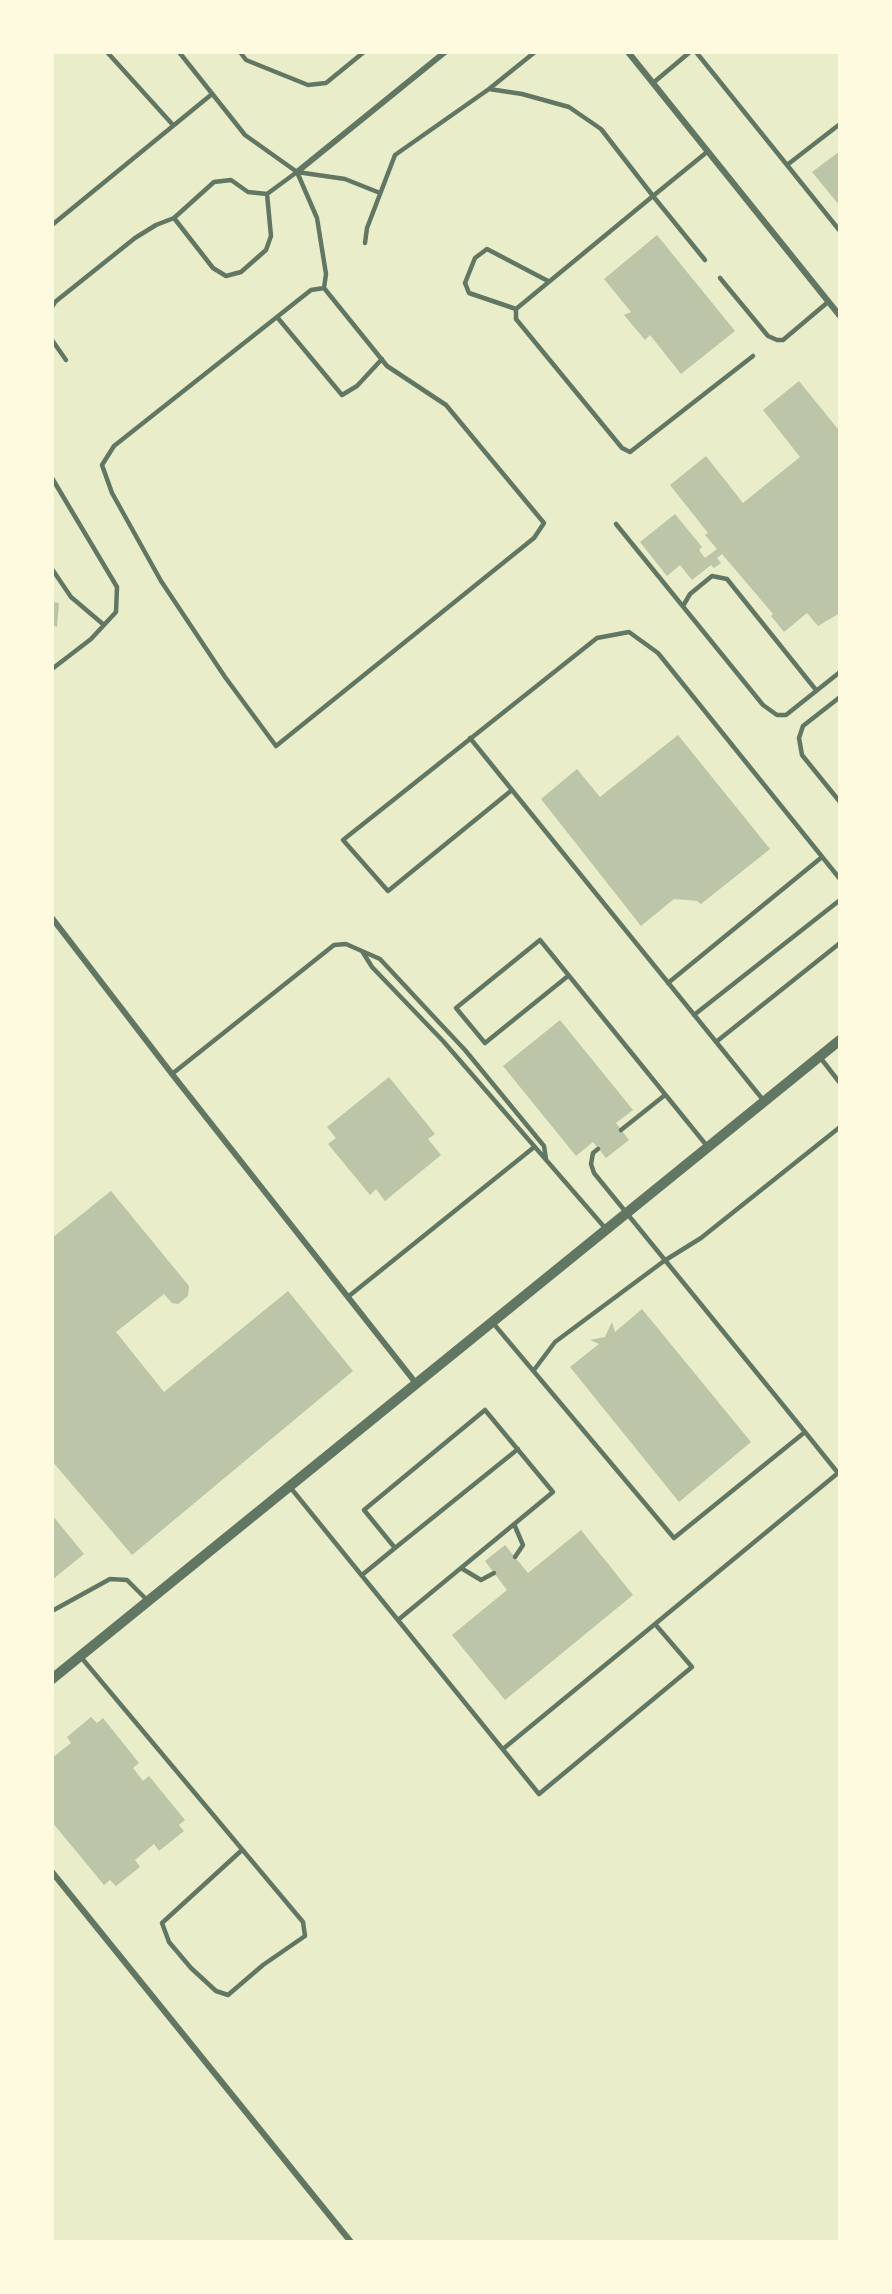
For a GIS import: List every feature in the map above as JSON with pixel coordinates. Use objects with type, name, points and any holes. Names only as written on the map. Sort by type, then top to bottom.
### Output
[{"type":"street","points":[[297,172],[445,52]]},
{"type":"street","points":[[628,52],[840,316]]},
{"type":"street","points":[[52,918],[415,1382]]},
{"type":"street","points":[[52,1678],[840,1040]]},
{"type":"street","points":[[52,1872],[351,2241]]},
{"type":"lane","points":[[106,52],[173,125]]},
{"type":"lane","points":[[179,52],[245,135],[297,172],[345,179],[380,193]]},
{"type":"lane","points":[[240,52],[246,60],[308,85],[326,83],[364,52]]},
{"type":"lane","points":[[364,243],[367,228],[395,155],[535,52]]},
{"type":"lane","points":[[653,83],[690,52]]},
{"type":"lane","points":[[696,52],[840,231]]},
{"type":"lane","points":[[489,88],[569,107],[601,129],[705,260]]},
{"type":"lane","points":[[52,225],[212,94]]},
{"type":"lane","points":[[787,165],[840,124]]},
{"type":"lane","points":[[707,152],[548,281],[516,309],[516,319],[622,448],[630,452],[753,356]]},
{"type":"lane","points":[[52,307],[55,302],[135,238],[156,225],[174,218],[214,182],[231,180],[248,192],[267,194],[297,172]]},
{"type":"lane","points":[[297,172],[317,218],[326,274],[324,288],[387,366],[446,405],[544,523],[534,538],[276,746],[225,677],[161,580],[112,494],[102,465],[114,446],[311,290],[324,288]]},
{"type":"lane","points":[[174,218],[213,268],[226,276],[234,274],[241,272],[266,250],[271,236],[267,194]]},
{"type":"lane","points":[[516,309],[469,293],[465,283],[475,258],[487,249],[548,281]]},
{"type":"lane","points":[[720,278],[768,336],[777,340],[783,340],[828,302]]},
{"type":"lane","points":[[277,317],[342,395],[357,386],[382,359]]},
{"type":"lane","points":[[52,340],[66,360]]},
{"type":"lane","points":[[52,478],[117,586],[116,612],[91,639],[52,669]]},
{"type":"lane","points":[[616,524],[763,705],[777,715],[786,716],[840,672]]},
{"type":"lane","points":[[52,569],[71,597],[104,625]]},
{"type":"lane","points":[[683,606],[690,594],[712,576],[727,579],[816,690]]},
{"type":"lane","points":[[512,790],[388,891],[343,840],[597,638],[629,632],[658,653],[840,879]]},
{"type":"lane","points":[[840,697],[803,726],[799,738],[802,755],[840,802]]},
{"type":"lane","points":[[470,738],[764,1101]]},
{"type":"lane","points":[[668,983],[822,857]]},
{"type":"lane","points":[[694,1015],[840,900]]},
{"type":"lane","points":[[568,976],[485,1043],[456,1008],[540,940],[707,1146]]},
{"type":"lane","points":[[716,1042],[840,943]]},
{"type":"lane","points":[[172,1074],[334,945],[346,944],[380,959],[465,1050],[544,1146],[546,1159]]},
{"type":"lane","points":[[362,951],[372,967],[443,1041],[533,1148],[584,1201],[606,1229]]},
{"type":"lane","points":[[819,1056],[840,1083]]},
{"type":"lane","points":[[621,1130],[665,1095]]},
{"type":"lane","points":[[534,1370],[555,1342],[664,1261],[701,1238],[840,1127]]},
{"type":"lane","points":[[349,1296],[533,1148]]},
{"type":"lane","points":[[503,1749],[839,1474],[594,1173],[591,1164],[593,1153],[598,1149]]},
{"type":"lane","points":[[491,1321],[674,1538],[805,1432]]},
{"type":"lane","points":[[395,1548],[364,1510],[485,1410],[553,1492],[398,1620]]},
{"type":"lane","points":[[362,1575],[518,1449]]},
{"type":"lane","points":[[290,1486],[539,1794],[692,1667],[655,1624]]},
{"type":"lane","points":[[514,1524],[523,1545],[515,1557]]},
{"type":"lane","points":[[460,1568],[481,1580],[494,1573]]},
{"type":"lane","points":[[52,1611],[110,1579],[127,1580],[148,1601]]},
{"type":"lane","points":[[80,1656],[303,1922],[305,1936],[263,1965],[228,1995],[216,1991],[191,1968],[169,1942],[162,1923],[242,1850]]},
{"type":"building","points":[[840,151],[840,206],[812,172]]},
{"type":"building","points":[[657,235],[735,331],[681,374],[650,335],[645,340],[624,315],[631,312],[604,279]]},
{"type":"building","points":[[799,381],[837,428],[840,427],[840,613],[818,626],[807,613],[784,632],[771,616],[773,614],[722,554],[717,558],[721,563],[714,568],[711,565],[692,580],[680,565],[667,576],[640,542],[675,514],[702,547],[699,550],[705,558],[717,549],[705,535],[708,533],[670,485],[706,456],[743,503],[800,457],[763,410]]},
{"type":"building","points":[[52,602],[59,603],[57,627],[52,625]]},
{"type":"building","points":[[678,735],[770,849],[701,904],[697,901],[674,899],[641,926],[541,799],[577,769],[600,797]]},
{"type":"building","points":[[560,1020],[633,1110],[616,1123],[629,1140],[606,1158],[593,1142],[576,1156],[503,1066]]},
{"type":"building","points":[[389,1077],[435,1134],[428,1139],[441,1155],[385,1201],[376,1189],[370,1195],[328,1144],[336,1138],[327,1127]]},
{"type":"building","points":[[111,1191],[189,1286],[188,1296],[178,1304],[172,1303],[164,1294],[116,1332],[164,1392],[288,1291],[353,1371],[132,1555],[52,1461],[52,1238]]},
{"type":"building","points":[[642,1309],[751,1442],[679,1502],[570,1367],[599,1344],[590,1340],[605,1337],[612,1322],[615,1332]]},
{"type":"building","points":[[52,1515],[84,1554],[52,1580]]},
{"type":"building","points":[[581,1530],[633,1595],[505,1700],[452,1635],[507,1590],[485,1561],[505,1545],[528,1573]]},
{"type":"building","points":[[91,1717],[97,1723],[103,1718],[139,1763],[133,1768],[143,1781],[149,1776],[185,1820],[179,1825],[184,1831],[159,1851],[154,1844],[135,1860],[140,1867],[116,1886],[110,1880],[104,1885],[52,1822],[52,1758],[71,1743],[67,1737]]}]
